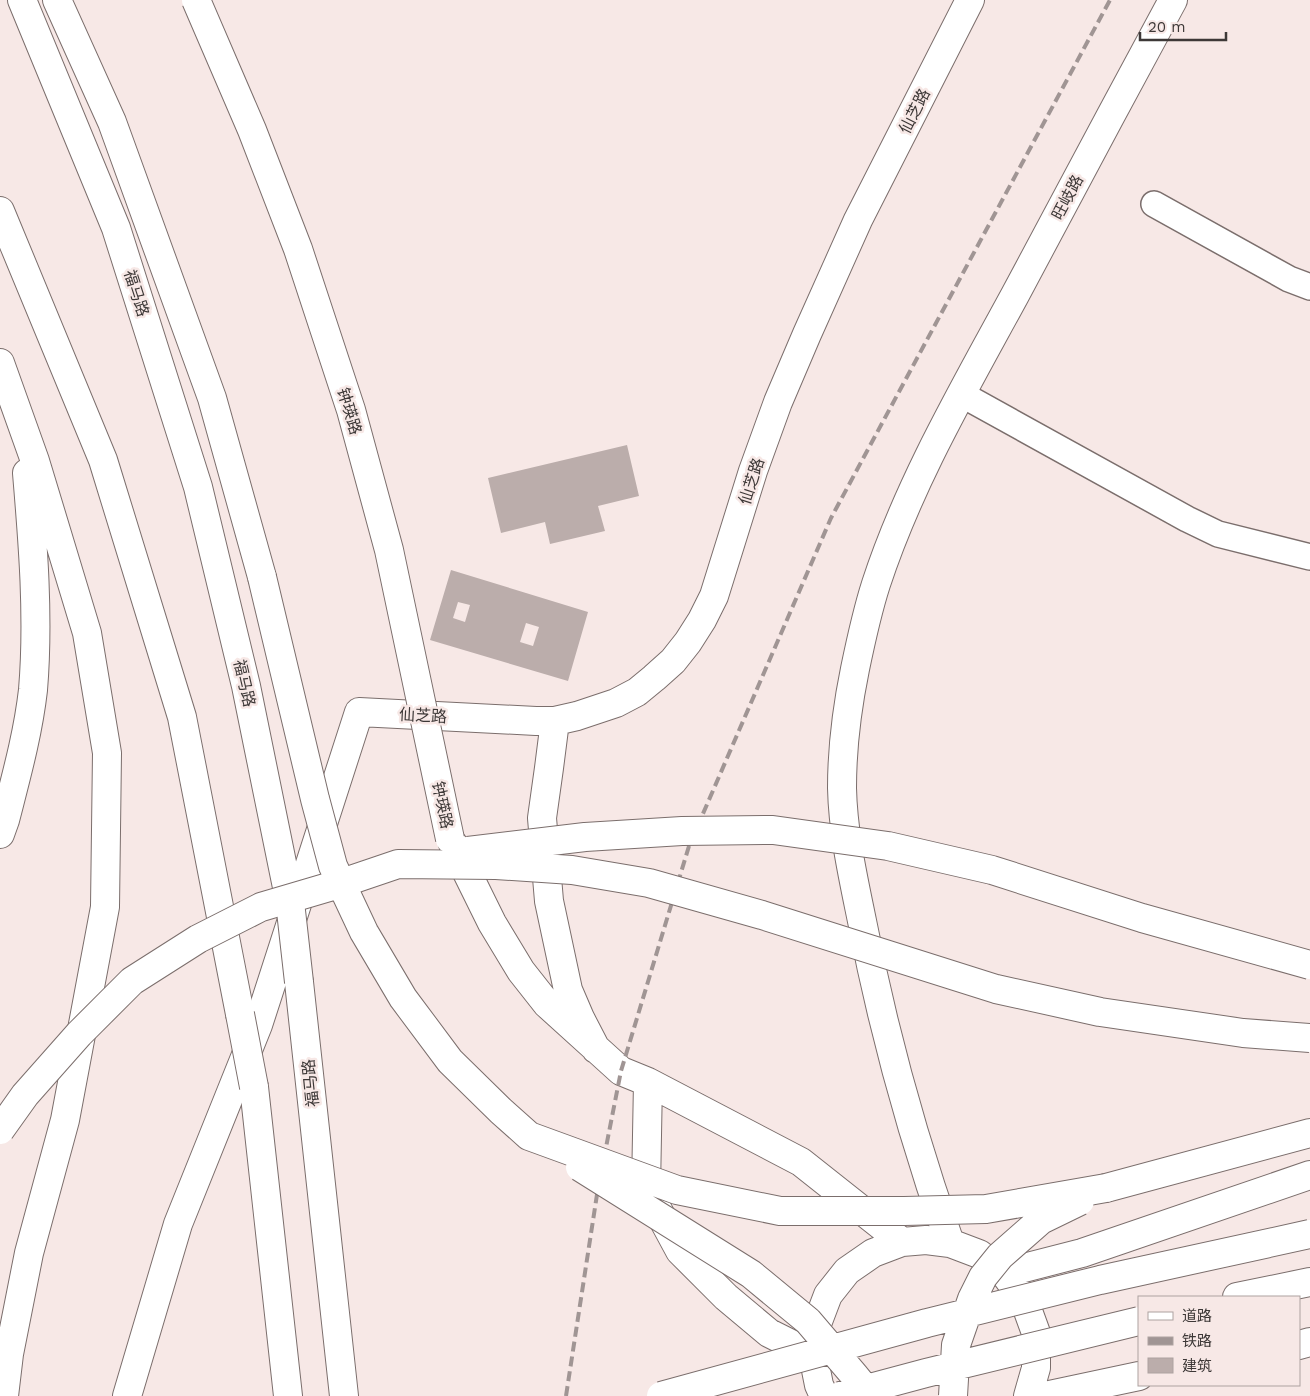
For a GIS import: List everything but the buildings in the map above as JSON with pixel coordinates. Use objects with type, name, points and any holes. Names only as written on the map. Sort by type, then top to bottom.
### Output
[{"type":"main road","name":"福马路","points":[[22,0],[116,228],[198,487],[246,686],[290,902],[344,1396]]},
{"type":"main road","points":[[57,0],[112,122],[212,398],[262,577],[333,866],[364,932],[404,998],[450,1061],[501,1111],[529,1136],[752,1274],[808,1321],[871,1396]]},
{"type":"main road","name":"钟瑛路","points":[[196,0],[252,130],[298,249],[351,410],[389,550],[450,838],[492,922],[521,971],[547,1004],[622,1070],[801,1162],[902,1242]]},
{"type":"main road","name":"仙芝路","points":[[127,1396],[178,1224],[258,1025],[359,712],[536,721],[555,720],[599,710],[616,703],[637,692],[673,661],[702,620],[714,596],[756,462],[778,402],[858,220],[970,0]]},
{"type":"main road","name":"旺岐路","points":[[950,1243],[927,1178],[911,1124],[873,981],[845,828],[842,787],[847,712],[863,630],[876,585],[905,508],[961,394],[1173,0]]},
{"type":"main road","points":[[0,211],[103,460],[182,717],[254,1087],[288,1396]]},
{"type":"main road","points":[[0,364],[26,460],[33,544],[35,628],[33,689],[26,733],[0,834]]},
{"type":"main road","points":[[0,364],[35,461],[87,633],[106,753],[105,907],[65,1120],[29,1253],[9,1354],[4,1396]]},
{"type":"main road","points":[[555,720],[542,818],[549,901],[568,990],[596,1049]]},
{"type":"main road","points":[[0,1130],[25,1095],[79,1034],[132,981],[198,939],[261,907],[398,864],[487,848],[585,837],[682,831],[773,830],[888,846],[992,870],[1142,918],[1310,965]]},
{"type":"main road","points":[[398,864],[496,864],[572,870],[649,883],[762,915],[996,989],[1110,1014],[1243,1034],[1310,1038]]},
{"type":"main road","points":[[648,1082],[646,1188],[680,1251],[726,1297],[769,1333],[813,1355]]},
{"type":"main road","points":[[529,1136],[677,1190],[780,1211],[904,1212],[986,1209],[1106,1188],[1310,1133]]},
{"type":"main road","points":[[1004,1273],[1082,1253],[1310,1174]]},
{"type":"main road","points":[[953,1396],[956,1345],[972,1299],[983,1277],[1000,1256],[1041,1220],[1106,1188]]},
{"type":"main road","points":[[661,1396],[927,1323],[1100,1280],[1310,1234]]},
{"type":"main road","points":[[824,1396],[819,1386],[813,1355],[817,1324],[828,1295],[847,1271],[873,1253],[902,1242],[926,1240],[950,1243],[979,1254],[1004,1273],[1024,1300],[1036,1333],[1036,1368],[1028,1396]]},
{"type":"main road","points":[[1243,1296],[1310,1282]]},
{"type":"main road","points":[[840,1396],[1138,1321]]},
{"type":"main road","points":[[1045,1396],[1138,1376]]},
{"type":"street","points":[[1154,204],[1289,279],[1310,287]]},
{"type":"street","points":[[961,394],[1187,520],[1218,534],[1310,557]]},
{"type":"railway","points":[[566,1396],[598,1188],[621,1071],[689,846],[831,518],[1110,0]]}]
